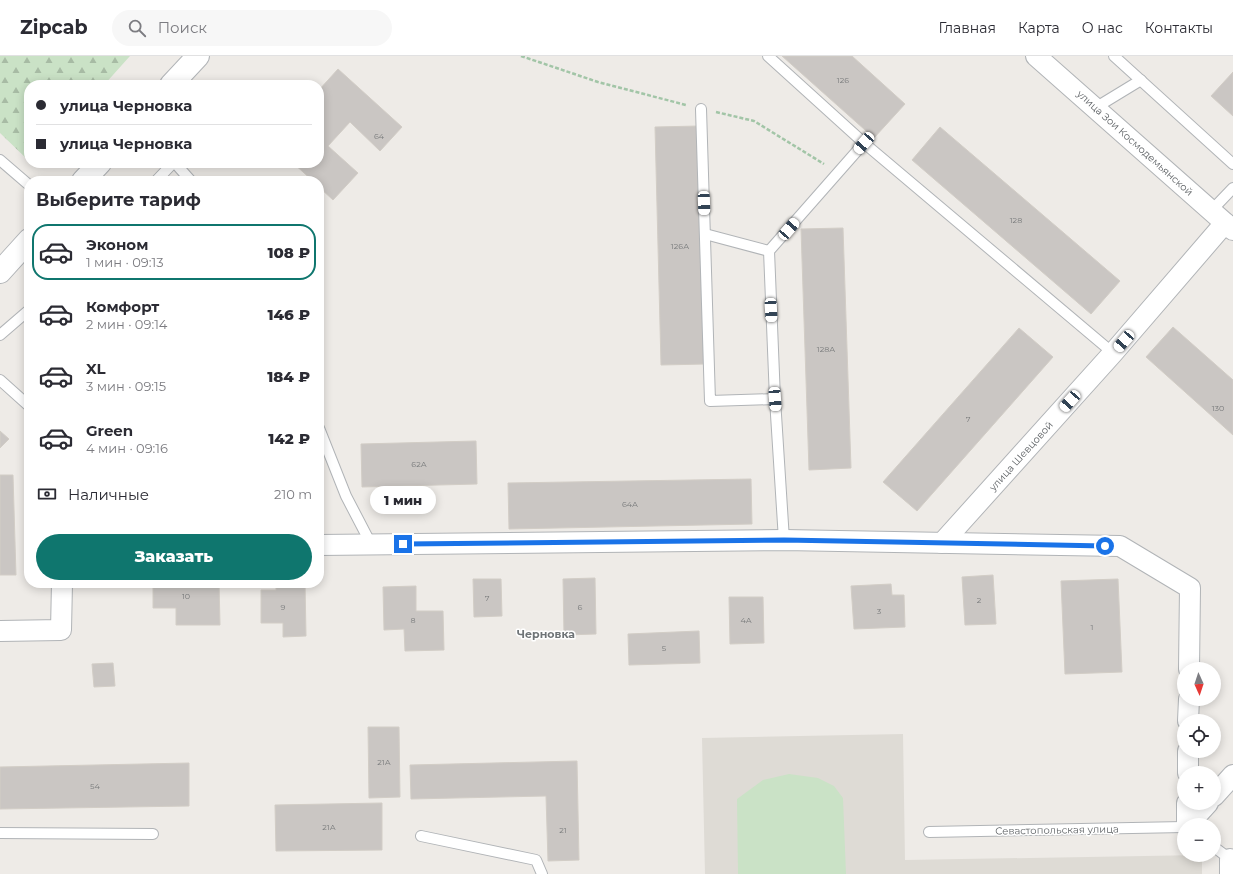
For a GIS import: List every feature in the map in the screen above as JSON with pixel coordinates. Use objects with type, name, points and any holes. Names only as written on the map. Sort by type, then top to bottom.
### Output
[{"type":"main road","points":[[176,80],[198,56]]},
{"type":"main road","points":[[88,176],[95,168]]},
{"type":"main road","points":[[0,272],[24,246]]},
{"type":"street","name":"улица Зои Космодемьянской","points":[[1036,56],[1223,221]]},
{"type":"street","name":"улица Шевцовой","points":[[942,543],[1113,353],[1223,221]]},
{"type":"street","points":[[324,545],[784,540],[1120,546],[1190,588],[1189,662]]},
{"type":"street","points":[[0,632],[60,630],[62,588]]},
{"type":"street","points":[[1221,788],[1233,775]]},
{"type":"street","points":[[1194,818],[1202,810]]},
{"type":"lane","points":[[768,56],[864,143],[1113,353]]},
{"type":"lane","points":[[1114,56],[1233,164]]},
{"type":"lane","points":[[1095,108],[1141,80]]},
{"type":"lane","points":[[701,109],[710,401],[775,399]]},
{"type":"lane","points":[[784,540],[775,399],[769,251],[864,143]]},
{"type":"lane","points":[[0,160],[24,181]]},
{"type":"lane","points":[[161,176],[169,168]]},
{"type":"lane","points":[[179,168],[186,176]]},
{"type":"lane","points":[[1223,221],[1233,188]]},
{"type":"lane","points":[[705,234],[769,251]]},
{"type":"lane","points":[[0,335],[24,314]]},
{"type":"lane","points":[[0,380],[24,402]]},
{"type":"lane","points":[[324,441],[346,496],[371,544]]},
{"type":"lane","name":"Севастопольская улица","points":[[929,832],[1177,827]]},
{"type":"lane","points":[[0,833],[153,834]]},
{"type":"lane","points":[[421,836],[536,860],[542,874]]},
{"type":"lane","points":[[1221,854],[1231,865]]},
{"type":"path","points":[[520,56],[598,82],[701,109],[754,121],[838,172]]},
{"type":"shaded area","points":[[903,734],[905,860],[1177,855],[1177,862],[1202,862],[1202,874],[705,874],[702,738]]},
{"type":"green space","points":[[0,56],[130,56],[108,80],[24,80],[24,156],[0,133]]},
{"type":"green space","points":[[789,774],[818,778],[834,786],[843,798],[846,874],[738,874],[737,799],[763,780]]},
{"type":"building","points":[[782,56],[852,56],[905,104],[874,138]]},
{"type":"building","points":[[338,69],[402,127],[380,151],[350,122],[328,146],[358,173],[333,200],[324,192],[324,176],[307,176],[299,168],[324,168],[324,84]]},
{"type":"building","points":[[1233,72],[1233,116],[1211,96]]},
{"type":"building","points":[[699,126],[705,364],[661,365],[655,127]]},
{"type":"building","points":[[940,127],[1120,281],[1091,314],[912,160]]},
{"type":"building","points":[[843,228],[851,468],[809,470],[801,229]]},
{"type":"building","points":[[1173,327],[1233,380],[1233,435],[1146,357]]},
{"type":"building","points":[[1019,328],[1053,357],[917,511],[883,482]]},
{"type":"building","points":[[0,431],[9,439],[0,448]]},
{"type":"building","points":[[476,441],[477,484],[362,487],[361,444]]},
{"type":"building","points":[[0,475],[13,475],[16,575],[0,575]]},
{"type":"building","points":[[751,479],[752,524],[509,529],[508,483]]},
{"type":"building","points":[[993,575],[996,624],[965,625],[962,577]]},
{"type":"building","points":[[595,578],[596,634],[564,635],[563,579]]},
{"type":"building","points":[[473,579],[501,579],[502,616],[474,617]]},
{"type":"building","points":[[1118,579],[1122,672],[1065,674],[1061,581]]},
{"type":"building","points":[[891,584],[892,595],[904,595],[905,627],[854,629],[851,586]]},
{"type":"building","points":[[416,586],[416,611],[443,611],[444,650],[405,651],[404,629],[384,630],[383,587]]},
{"type":"building","points":[[153,588],[219,588],[220,625],[176,625],[176,608],[153,608]]},
{"type":"building","points":[[276,588],[305,588],[306,636],[283,637],[283,623],[261,623],[261,590],[276,590]]},
{"type":"building","points":[[729,597],[763,597],[764,643],[730,644]]},
{"type":"building","points":[[699,631],[700,663],[629,665],[628,634]]},
{"type":"building","points":[[113,663],[115,686],[94,687],[92,664]]},
{"type":"building","points":[[368,727],[399,727],[400,797],[369,798]]},
{"type":"building","points":[[577,761],[579,860],[548,861],[546,796],[411,799],[410,765]]},
{"type":"building","points":[[189,763],[189,806],[0,809],[0,767]]},
{"type":"building","points":[[382,803],[382,850],[276,851],[275,805]]},
{"type":"district","name":"Черновка","points":[[546,634]]},
{"type":"route","points":[[403,544],[784,540],[1105,546]]}]
